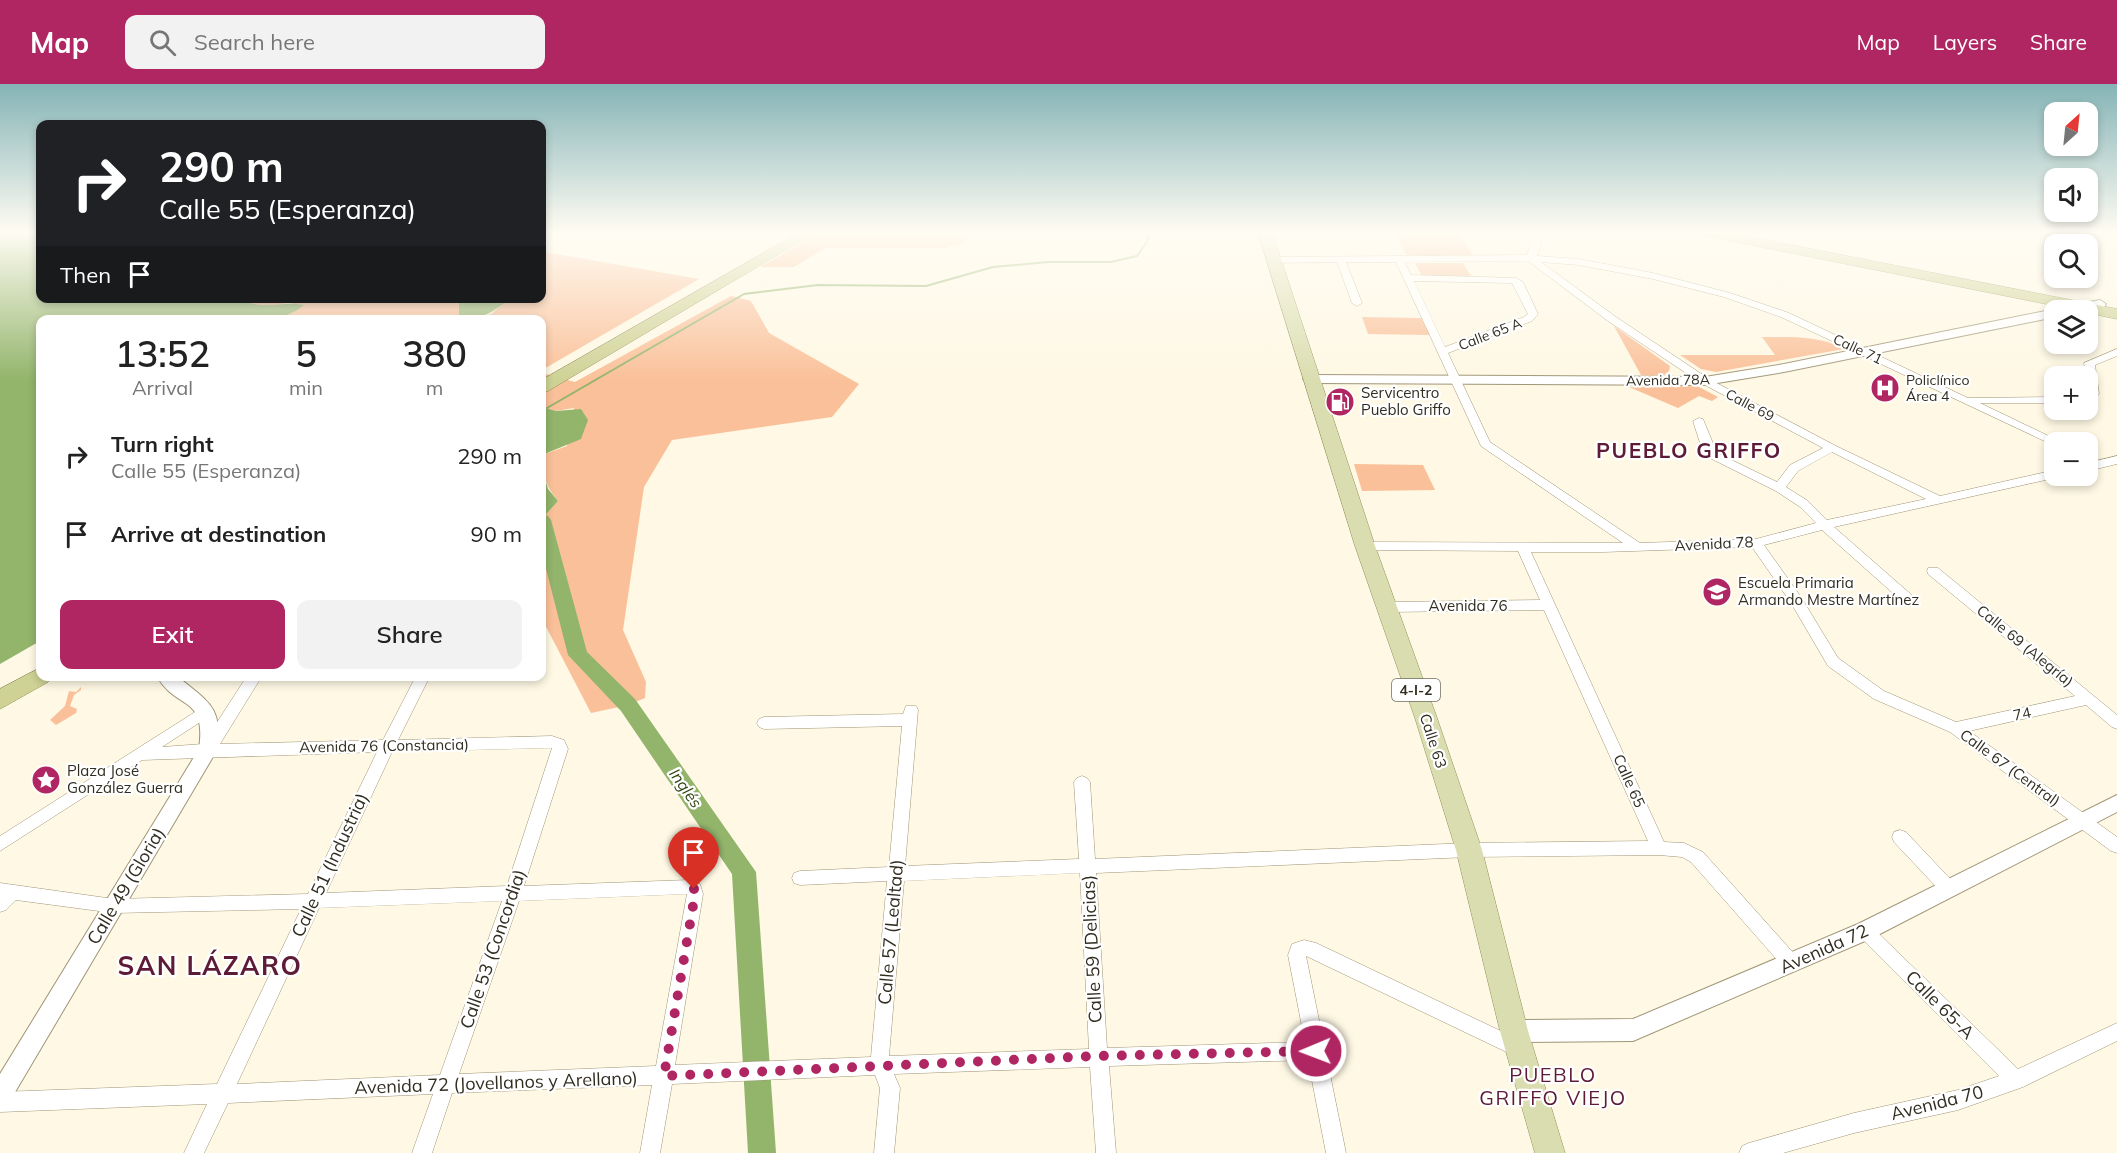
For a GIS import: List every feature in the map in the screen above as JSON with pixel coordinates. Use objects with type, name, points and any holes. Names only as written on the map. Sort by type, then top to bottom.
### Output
[{"type":"highway","points":[[546,384],[561,372],[712,282]]},
{"type":"highway","points":[[546,378],[561,372],[719,282]]},
{"type":"highway","points":[[1972,282],[2067,300]]},
{"type":"highway","points":[[1981,282],[2069,300]]},
{"type":"highway","points":[[2098,305],[2117,307]]},
{"type":"highway","points":[[2098,307],[2117,314]]},
{"type":"highway","points":[[0,688],[36,667]]},
{"type":"highway","points":[[0,700],[36,678]]},
{"type":"main road","name":"Calle 63","points":[[1280,282],[1365,546],[1426,718],[1469,850],[1516,1040],[1550,1153]]},
{"type":"street","points":[[1349,282],[1357,303]]},
{"type":"street","points":[[1409,282],[1485,444],[1638,548]]},
{"type":"street","name":"Calle 65 A","points":[[1442,352],[1528,319],[1533,314],[1518,282]]},
{"type":"street","name":"Calle 69","points":[[1562,282],[1611,319],[1705,381],[1832,448],[1939,500]]},
{"type":"street","name":"Calle 71","points":[[1674,282],[1785,315],[2044,438]]},
{"type":"street","name":"Avenida 78A","points":[[1310,379],[1705,381],[2044,315]]},
{"type":"street","points":[[2089,366],[2089,363],[2117,352]]},
{"type":"street","points":[[1952,394],[1975,401],[2044,400]]},
{"type":"street","points":[[1699,421],[1707,446],[1713,454],[1723,462],[1780,488],[1804,504],[1851,552],[1909,600]]},
{"type":"street","points":[[1780,488],[1782,480],[1793,469],[1832,448]]},
{"type":"street","points":[[2098,464],[2117,460]]},
{"type":"street","name":"Avenida 78","points":[[1365,546],[1638,548],[1756,543],[1825,525],[2044,476]]},
{"type":"street","name":"Calle 67 (Central)","points":[[1756,543],[1796,600],[1833,662],[1879,695],[1955,728],[2117,846]]},
{"type":"street","name":"Calle 65","points":[[1523,548],[1659,848]]},
{"type":"street","name":"Calle 69 (Alegría)","points":[[1933,571],[2117,723]]},
{"type":"street","name":"Avenida 76","points":[[1387,607],[1549,605]]},
{"type":"street","points":[[171,681],[206,711],[211,729],[208,750]]},
{"type":"street","name":"Calle 49 (Gloria)","points":[[0,1096],[252,681]]},
{"type":"street","name":"Calle 51 (Industria)","points":[[194,1153],[387,746],[420,681]]},
{"type":"street","name":"74","points":[[1955,728],[2090,699]]},
{"type":"street","points":[[0,844],[206,711]]},
{"type":"street","name":"Calle 57 (Lealtad)","points":[[764,723],[910,715],[880,1054],[881,1067],[890,1088],[884,1153]]},
{"type":"street","name":"Avenida 76 (Constancia)","points":[[138,754],[208,750],[552,742],[559,744]]},
{"type":"street","name":"Calle 53 (Concordia)","points":[[422,1153],[513,894],[560,749],[559,744]]},
{"type":"street","name":"Calle 59 (Delicias)","points":[[1082,782],[1097,1056],[1106,1153]]},
{"type":"street","name":"Avenida 72","points":[[1316,1051],[1297,955],[1298,950],[1304,948],[1311,949],[1516,1040],[1633,1030],[1792,964],[1841,939],[1865,931],[2117,803]]},
{"type":"street","points":[[1900,837],[1948,888]]},
{"type":"street","points":[[800,878],[1469,850],[1659,848],[1683,850],[1697,857],[1792,964]]},
{"type":"street","points":[[0,905],[7,890],[114,906],[689,887],[694,889],[695,894],[650,1153]]},
{"type":"street","name":"Calle 65-A","points":[[1865,931],[2016,1080]]},
{"type":"street","name":"Avenida 70","points":[[1749,1153],[1854,1123],[1958,1100],[2016,1080],[2117,1032]]},
{"type":"street","points":[[1316,1051],[1336,1153]]},
{"type":"street","name":"Avenida 72 (Jovellanos y Arellano)","points":[[0,1102],[222,1095],[445,1083],[664,1076],[1097,1056],[1316,1051]]},
{"type":"shaded area","points":[[0,282],[36,282],[36,303],[304,305],[287,315],[36,315],[36,643],[0,664]]},
{"type":"shaded area","points":[[546,282],[694,282],[546,368],[546,315],[487,315],[504,303],[546,303]]},
{"type":"shaded area","points":[[731,296],[751,301],[769,333],[859,384],[832,417],[672,440],[644,487],[623,630],[646,682],[645,698],[628,705],[591,713],[546,627],[546,514],[558,501],[546,480],[546,454],[567,446],[574,408],[556,411],[546,408],[546,374],[575,382]]},
{"type":"shaded area","points":[[249,303],[285,303],[265,305]]},
{"type":"shaded area","points":[[292,303],[459,303],[459,315],[287,315],[296,311]]},
{"type":"shaded area","points":[[459,303],[504,303],[484,315],[459,315]]},
{"type":"shaded area","points":[[1362,317],[1421,318],[1430,335],[1368,334]]},
{"type":"shaded area","points":[[1614,326],[1670,366],[1669,371],[1663,376],[1641,375]]},
{"type":"shaded area","points":[[1762,337],[1815,339],[1844,349],[1716,372],[1701,369],[1680,355],[1775,355]]},
{"type":"shaded area","points":[[1697,386],[1718,397],[1712,401],[1699,396],[1678,408],[1629,387]]},
{"type":"shaded area","points":[[546,408],[556,411],[581,409],[588,420],[581,439],[546,453]]},
{"type":"shaded area","points":[[1354,464],[1423,465],[1435,490],[1362,491]]},
{"type":"shaded area","points":[[546,482],[548,489],[558,501],[546,514]]},
{"type":"shaded area","points":[[81,687],[81,690],[74,695],[70,706],[77,709],[76,713],[56,725],[50,720],[65,706],[69,691],[76,692]]},
{"type":"waterway","points":[[547,408],[744,294],[818,285],[926,286],[941,282]]},
{"type":"waterway","name":"Inglés","points":[[546,535],[578,655],[628,705],[744,872],[762,1153]]},
{"type":"place","name":"Policlínico Área 4","points":[[1885,388]]},
{"type":"place","name":"Servicentro Pueblo Griffo","points":[[1340,402]]},
{"type":"place","name":"Escuela Primaria Armando Mestre Martínez","points":[[1717,592]]},
{"type":"place","name":"Plaza José González Guerra","points":[[46,780]]},
{"type":"district","name":"PUEBLO GRIFFO","points":[[1689,451]]},
{"type":"district","name":"SAN LÁZARO","points":[[210,966]]},
{"type":"district","name":"PUEBLO GRIFFO VIEJO","points":[[1553,1086]]},
{"type":"route","points":[[694,889],[664,1076],[1097,1056],[1316,1051]]}]
